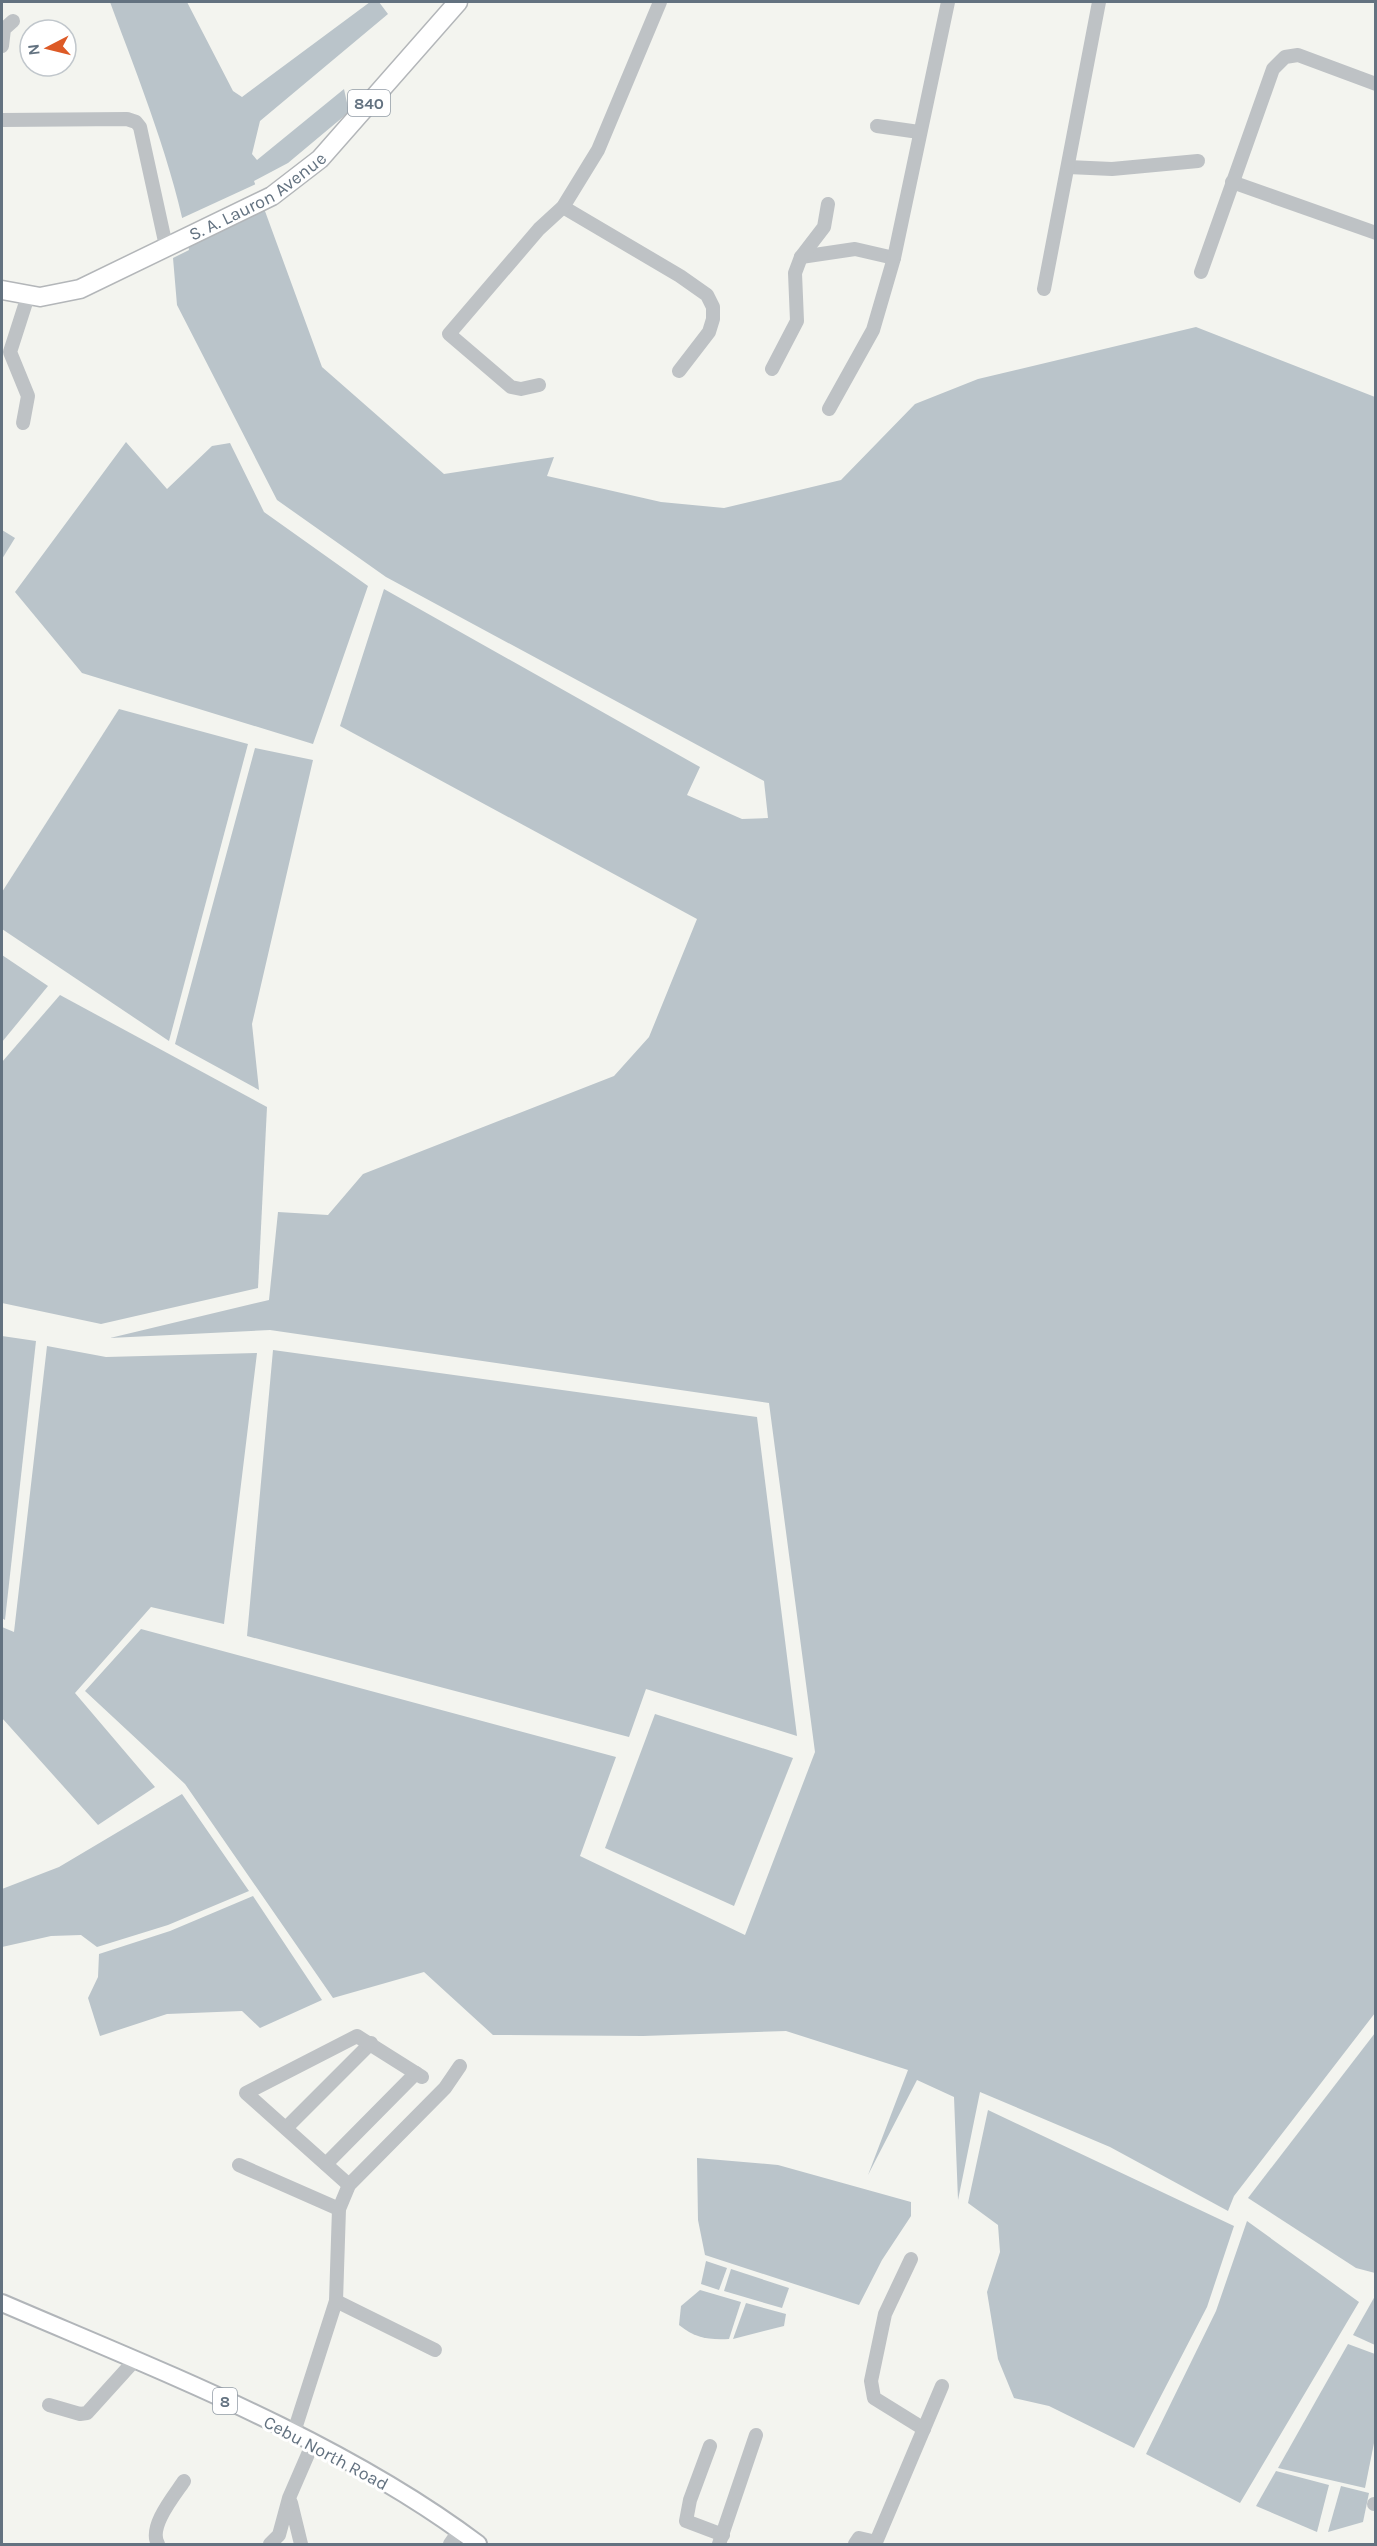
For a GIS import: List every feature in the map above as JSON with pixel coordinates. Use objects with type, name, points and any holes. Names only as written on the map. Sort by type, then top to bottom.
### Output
[{"type":"highway","name":"S. A. Lauron Avenue","points":[[2,290],[28,296],[52,296],[80,289],[272,196],[320,159],[458,2]]},
{"type":"main road","name":"Cebu North Road","points":[[2,2302],[194,2385],[293,2435],[364,2472],[455,2537],[478,2544]]},
{"type":"street","points":[[539,385],[521,389],[511,387],[449,334],[539,229],[563,207],[598,150],[660,2]]},
{"type":"street","points":[[829,409],[873,330],[894,258],[948,2]]},
{"type":"street","points":[[1044,289],[1099,2]]},
{"type":"street","points":[[2,46],[4,28],[13,21]]},
{"type":"street","points":[[1201,272],[1274,69],[1285,57],[1298,56],[1376,84]]},
{"type":"street","points":[[2,120],[127,119],[136,122],[140,127],[173,243]]},
{"type":"street","points":[[877,126],[919,132]]},
{"type":"street","points":[[1068,167],[1112,169],[1198,161]]},
{"type":"street","points":[[1232,182],[1376,233]]},
{"type":"street","points":[[772,369],[797,321],[795,273],[801,257],[824,227],[828,204]]},
{"type":"street","points":[[563,207],[680,276],[707,295],[713,307],[713,319],[709,332],[679,370]]},
{"type":"street","points":[[801,257],[855,249],[894,258]]},
{"type":"street","points":[[23,423],[28,396],[10,352],[28,296]]},
{"type":"street","points":[[326,2164],[419,2075],[371,2043],[357,2037],[246,2093],[286,2128],[326,2164],[349,2184]]},
{"type":"street","points":[[286,2128],[371,2043]]},
{"type":"street","points":[[293,2435],[336,2301],[339,2209],[349,2184],[445,2088],[460,2066]]},
{"type":"street","points":[[239,2165],[339,2209]]},
{"type":"street","points":[[911,2259],[885,2314],[871,2381],[874,2398],[924,2429]]},
{"type":"street","points":[[336,2301],[435,2350]]},
{"type":"street","points":[[49,2405],[87,2413],[135,2360]]},
{"type":"street","points":[[855,2544],[859,2538],[876,2542],[942,2386]]},
{"type":"street","points":[[710,2446],[690,2500],[686,2521],[721,2540],[756,2435]]},
{"type":"street","points":[[270,2544],[279,2535],[289,2498],[312,2445]]},
{"type":"street","points":[[158,2544],[155,2537],[159,2524],[183,2481]]},
{"type":"street","points":[[289,2498],[301,2544]]},
{"type":"shaded area","points":[[110,2],[187,2],[233,91],[242,97],[370,2],[379,2],[388,14],[260,121],[252,154],[257,160],[344,89],[349,112],[288,163],[254,181],[322,367],[444,474],[554,457],[547,476],[661,502],[724,508],[841,480],[915,404],[978,379],[1196,327],[1375,397],[1375,2013],[1234,2196],[1228,2211],[1110,2147],[980,2092],[958,2200],[954,2097],[917,2080],[868,2175],[908,2070],[786,2031],[643,2036],[493,2035],[424,1972],[333,1998],[185,1784],[85,1691],[141,1629],[616,1757],[580,1856],[745,1935],[815,1752],[769,1403],[270,1330],[110,1338],[269,1300],[278,1212],[328,1215],[363,1174],[614,1076],[649,1037],[697,919],[340,726],[384,589],[700,767],[687,795],[742,819],[768,818],[764,781],[386,577],[277,500],[177,305],[173,258],[189,250],[182,218],[155,124]]},
{"type":"shaded area","points":[[126,442],[167,489],[212,446],[230,443],[264,512],[368,586],[313,744],[82,673],[15,592]]},
{"type":"shaded area","points":[[2,530],[15,538],[2,559]]},
{"type":"shaded area","points":[[119,709],[248,744],[169,1041],[2,929],[2,892]]},
{"type":"shaded area","points":[[255,748],[313,760],[252,1024],[259,1090],[175,1044]]},
{"type":"shaded area","points":[[2,955],[48,986],[2,1042]]},
{"type":"shaded area","points":[[60,995],[267,1107],[258,1288],[101,1324],[2,1303],[2,1062]]},
{"type":"shaded area","points":[[2,1336],[36,1341],[5,1620],[2,1618]]},
{"type":"shaded area","points":[[47,1346],[106,1357],[257,1353],[224,1624],[151,1607],[75,1693],[155,1787],[98,1825],[2,1718],[2,1627],[14,1632]]},
{"type":"shaded area","points":[[273,1350],[757,1417],[797,1736],[646,1689],[629,1737],[247,1636]]},
{"type":"shaded area","points":[[655,1714],[793,1758],[734,1906],[605,1848]]},
{"type":"shaded area","points":[[182,1794],[249,1891],[168,1925],[97,1947],[81,1935],[51,1936],[2,1947],[2,1889],[59,1867]]},
{"type":"shaded area","points":[[253,1896],[322,2000],[260,2028],[242,2011],[167,2014],[100,2036],[88,1998],[98,1977],[99,1954],[170,1931]]},
{"type":"shaded area","points":[[1375,2033],[1375,2273],[1356,2268],[1248,2198]]},
{"type":"shaded area","points":[[988,2110],[1234,2226],[1207,2307],[1134,2448],[1049,2406],[1014,2398],[998,2359],[987,2292],[1000,2252],[998,2225],[968,2203]]},
{"type":"shaded area","points":[[697,2158],[778,2165],[911,2202],[911,2216],[882,2260],[859,2305],[705,2255],[698,2220]]},
{"type":"shaded area","points":[[1247,2221],[1359,2302],[1240,2503],[1146,2454],[1216,2311]]},
{"type":"shaded area","points":[[706,2261],[727,2268],[719,2290],[701,2284]]},
{"type":"shaded area","points":[[731,2269],[789,2288],[782,2308],[724,2291]]},
{"type":"shaded area","points":[[700,2290],[741,2302],[729,2339],[702,2337],[679,2325],[681,2306]]},
{"type":"shaded area","points":[[1376,2296],[1375,2345],[1353,2335]]},
{"type":"shaded area","points":[[746,2303],[786,2314],[784,2326],[733,2339]]},
{"type":"shaded area","points":[[1348,2344],[1375,2354],[1375,2438],[1365,2488],[1278,2468]]},
{"type":"shaded area","points":[[1276,2471],[1329,2485],[1317,2532],[1256,2506]]},
{"type":"shaded area","points":[[1341,2486],[1369,2493],[1363,2522],[1328,2532]]},
{"type":"pier","points":[[258,183],[267,206],[184,244],[180,219]]}]
